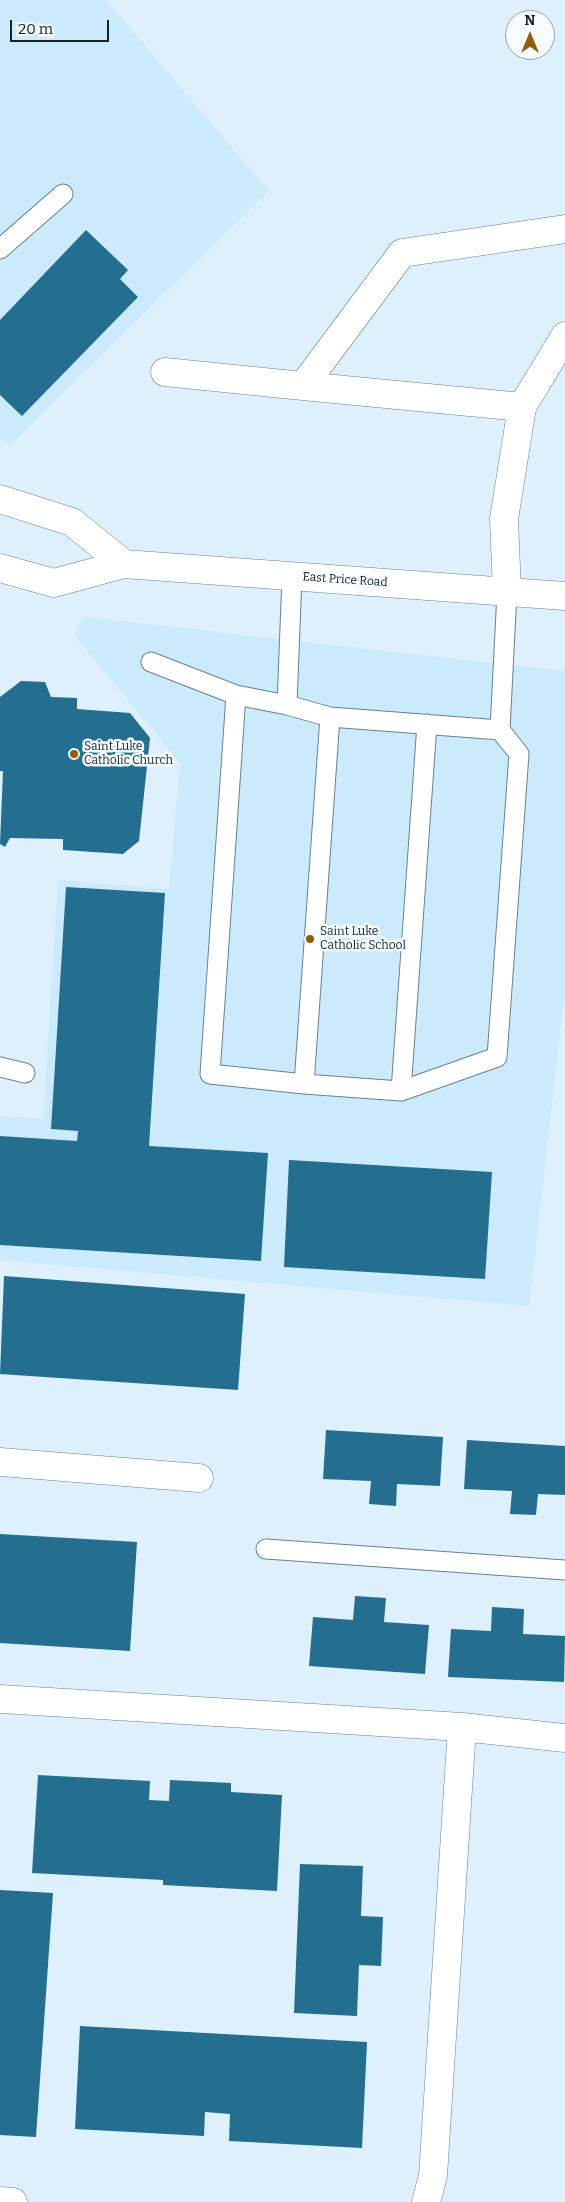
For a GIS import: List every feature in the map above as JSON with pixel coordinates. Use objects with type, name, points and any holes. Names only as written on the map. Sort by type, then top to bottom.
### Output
[{"type":"street","points":[[303,386],[402,253],[565,229]]},
{"type":"street","points":[[507,592],[504,520],[522,407],[565,336]]},
{"type":"street","points":[[166,372],[522,407]]},
{"type":"street","points":[[0,500],[72,522],[124,564]]},
{"type":"street","name":"East Price Road","points":[[0,568],[54,583],[124,564],[565,596]]},
{"type":"street","points":[[0,1462],[199,1478]]},
{"type":"street","points":[[0,1699],[462,1727],[565,1738]]},
{"type":"street","points":[[426,2202],[433,2176],[462,1727]]},
{"type":"street","points":[[0,2201],[13,2202]]},
{"type":"lane","points":[[0,249],[63,194]]},
{"type":"lane","points":[[288,705],[292,576]]},
{"type":"lane","points":[[236,695],[210,1074],[304,1084],[401,1091],[497,1058],[519,754],[500,730],[507,592]]},
{"type":"lane","points":[[151,662],[236,695],[288,705],[330,717],[500,730]]},
{"type":"lane","points":[[304,1084],[330,717]]},
{"type":"lane","points":[[401,1091],[427,724]]},
{"type":"lane","points":[[0,1067],[25,1073]]},
{"type":"lane","points":[[266,1550],[565,1570]]},
{"type":"shaded area","points":[[0,0],[106,0],[269,191],[10,445],[0,438]]},
{"type":"shaded area","name":"Saint Luke Catholic School","points":[[84,617],[565,671],[565,988],[529,1306],[0,1260],[0,1116],[43,1119],[58,880],[169,889],[180,763],[74,635]]},
{"type":"building","points":[[86,230],[128,270],[120,279],[138,297],[22,416],[0,395],[0,320]]},
{"type":"building","name":"Saint Luke Catholic Church","points":[[21,681],[45,682],[51,697],[77,698],[77,709],[130,713],[150,738],[139,841],[123,854],[63,850],[63,839],[10,838],[5,847],[0,844],[3,771],[0,771],[0,697]]},
{"type":"building","points":[[66,887],[165,893],[149,1146],[268,1153],[261,1261],[0,1245],[0,1136],[77,1141],[78,1131],[51,1129]]},
{"type":"building","points":[[289,1160],[492,1172],[485,1279],[284,1267]]},
{"type":"building","points":[[4,1276],[245,1294],[238,1390],[0,1374]]},
{"type":"building","points":[[326,1430],[443,1437],[440,1486],[397,1484],[396,1506],[369,1504],[371,1481],[323,1479]]},
{"type":"building","points":[[467,1440],[565,1446],[565,1495],[538,1494],[536,1515],[510,1514],[512,1491],[464,1489]]},
{"type":"building","points":[[0,1534],[137,1542],[130,1651],[0,1643]]},
{"type":"building","points":[[355,1596],[386,1598],[384,1622],[429,1625],[425,1674],[309,1666],[313,1617],[353,1620]]},
{"type":"building","points":[[492,1607],[524,1609],[523,1634],[565,1636],[564,1682],[448,1677],[451,1629],[491,1631]]},
{"type":"building","points":[[38,1775],[150,1781],[149,1800],[169,1801],[170,1780],[231,1783],[231,1792],[282,1795],[277,1891],[163,1885],[163,1880],[32,1873]]},
{"type":"building","points":[[300,1864],[363,1866],[361,1916],[383,1917],[381,1966],[359,1965],[357,2016],[294,2013]]},
{"type":"building","points":[[0,1890],[53,1893],[36,2137],[0,2135]]},
{"type":"building","points":[[80,2026],[367,2042],[362,2148],[229,2141],[230,2114],[205,2112],[204,2136],[75,2129]]},
{"type":"place","name":"Saint Luke Catholic Church","points":[[74,754]]},
{"type":"place","name":"Saint Luke Catholic School","points":[[310,939]]}]
